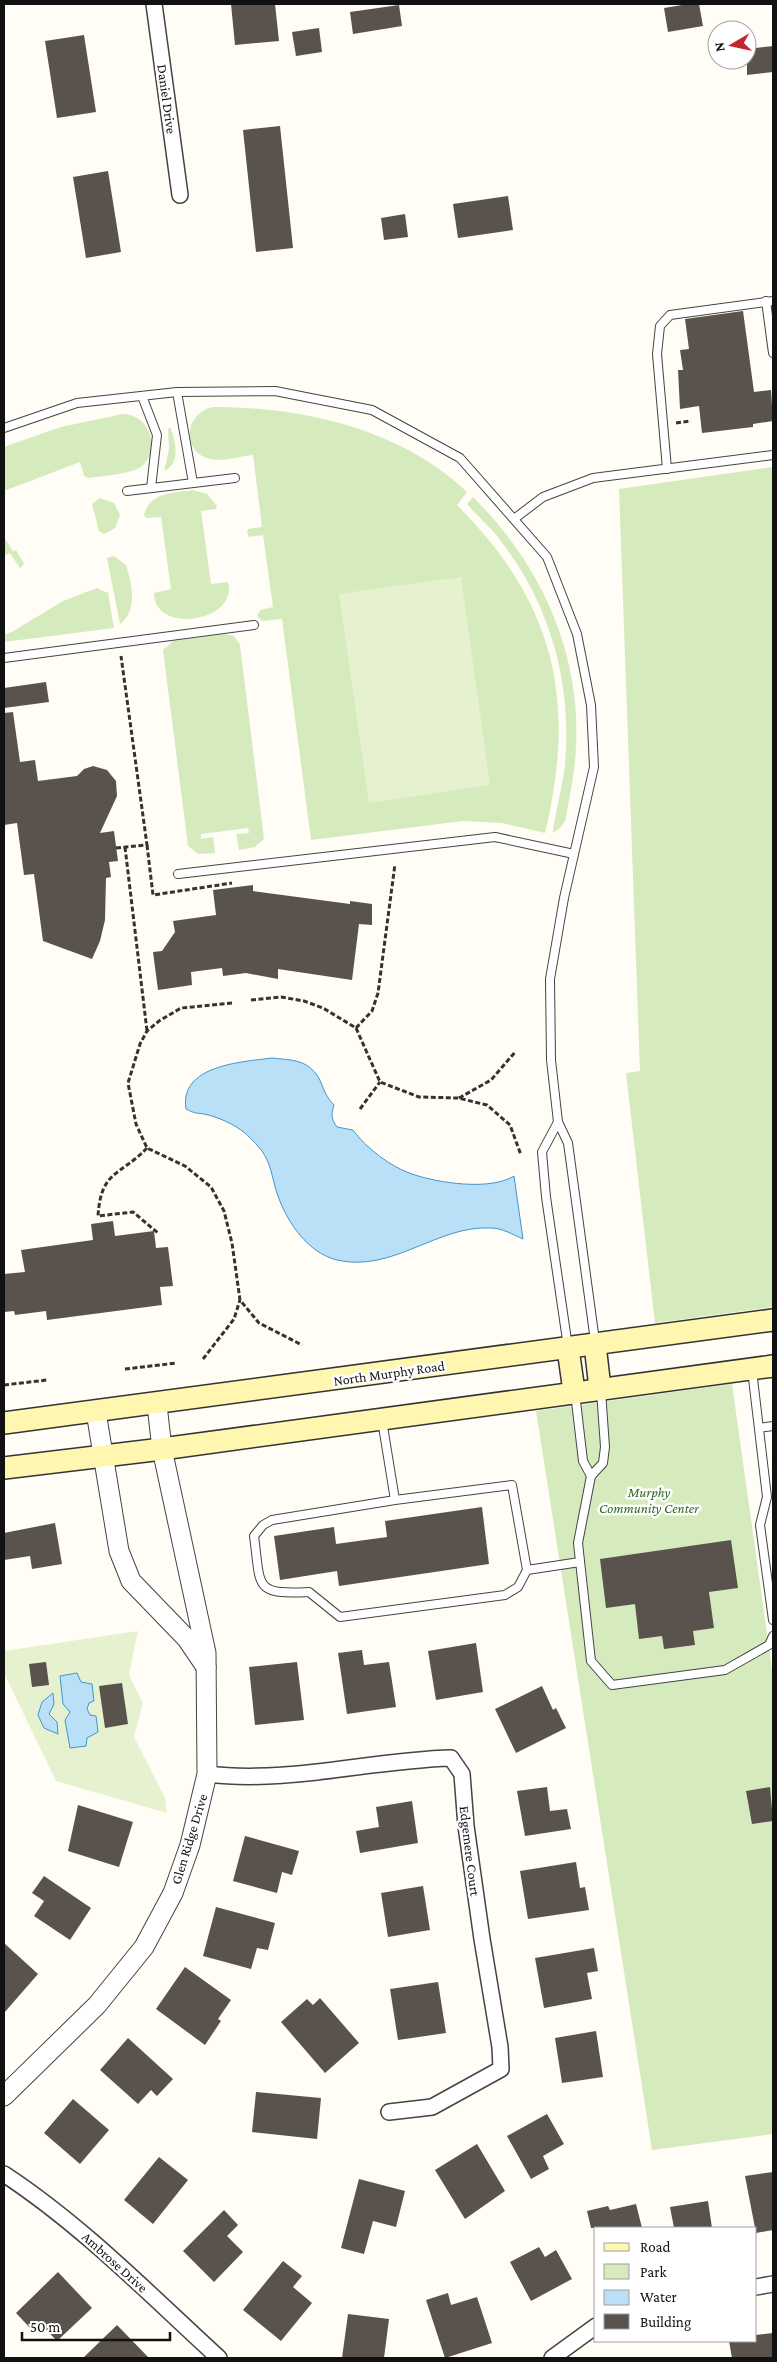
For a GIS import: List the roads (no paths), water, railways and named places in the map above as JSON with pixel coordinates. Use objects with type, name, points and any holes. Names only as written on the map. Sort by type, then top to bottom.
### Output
[{"type":"main road","name":"North Murphy Road","points":[[4,1424],[156,1405],[773,1320]]},
{"type":"main road","points":[[595,1345],[600,1388]]},
{"type":"main road","points":[[568,1349],[574,1392]]},
{"type":"main road","points":[[4,1468],[102,1457],[773,1366]]},
{"type":"street","name":"Daniel Drive","points":[[154,4],[180,195]]},
{"type":"street","name":"Glen Ridge Drive","points":[[4,2096],[97,2005],[144,1947],[173,1893],[190,1845],[208,1774],[208,1670],[205,1644],[162,1449],[156,1405]]},
{"type":"street","points":[[96,1412],[119,1552],[131,1581],[188,1639],[208,1670]]},
{"type":"street","name":"Edgemere Court","points":[[208,1774],[279,1777],[426,1758],[451,1758],[462,1774],[468,1836],[500,2047],[501,2069],[432,2107],[389,2112]]},
{"type":"street","name":"Ambrose Drive","points":[[4,2174],[78,2229],[219,2358]]},
{"type":"street","points":[[757,2287],[773,2284]]},
{"type":"street","points":[[552,2358],[594,2327]]},
{"type":"lane","points":[[668,469],[658,354],[660,326],[670,315],[770,301],[773,352]]},
{"type":"lane","points":[[4,428],[77,403],[177,392],[275,391],[372,410],[460,458],[547,557],[577,634],[592,705],[594,767],[574,854],[550,979],[551,1060],[558,1122],[568,1143],[595,1345]]},
{"type":"lane","points":[[177,392],[193,483]]},
{"type":"lane","points":[[142,396],[157,435],[151,488]]},
{"type":"lane","points":[[514,519],[543,497],[593,478],[773,455]]},
{"type":"lane","points":[[127,491],[235,478]]},
{"type":"lane","points":[[4,658],[254,625]]},
{"type":"lane","points":[[178,874],[495,836],[574,854]]},
{"type":"lane","points":[[558,1122],[542,1152],[546,1197],[568,1349]]},
{"type":"lane","points":[[752,1368],[767,1497],[760,1525],[773,1620]]},
{"type":"lane","points":[[600,1388],[605,1447],[603,1463],[591,1476],[578,1543],[591,1661],[612,1685],[725,1670],[771,1645],[773,1636]]},
{"type":"lane","points":[[574,1392],[583,1461],[591,1476]]},
{"type":"lane","points":[[382,1418],[395,1500]]},
{"type":"lane","points":[[759,1428],[773,1426]]},
{"type":"lane","points":[[512,1485],[527,1570],[518,1587],[505,1595],[340,1617],[309,1592],[279,1594],[267,1590],[260,1579],[254,1536],[263,1525],[272,1520],[395,1500],[512,1485]]},
{"type":"lane","points":[[527,1570],[580,1562]]},
{"type":"water","points":[[272,1058],[296,1061],[312,1069],[334,1105],[332,1116],[337,1127],[353,1130],[380,1156],[404,1171],[449,1183],[464,1184],[492,1183],[504,1181],[514,1176],[523,1239],[495,1228],[471,1229],[433,1240],[396,1255],[377,1260],[357,1262],[337,1260],[317,1251],[300,1235],[287,1216],[278,1196],[267,1161],[256,1144],[245,1133],[231,1124],[215,1117],[186,1109],[186,1094],[192,1083],[202,1075],[215,1068],[230,1064]]},
{"type":"water","points":[[77,1673],[81,1682],[92,1684],[94,1701],[89,1703],[87,1709],[90,1715],[96,1716],[98,1732],[87,1738],[86,1746],[70,1748],[65,1720],[70,1712],[63,1704],[60,1676]]},
{"type":"water","points":[[53,1693],[54,1704],[49,1714],[57,1722],[58,1734],[44,1728],[38,1715],[42,1702]]},
{"type":"park label","name":"Murphy Community Center","points":[[649,1500]]}]
